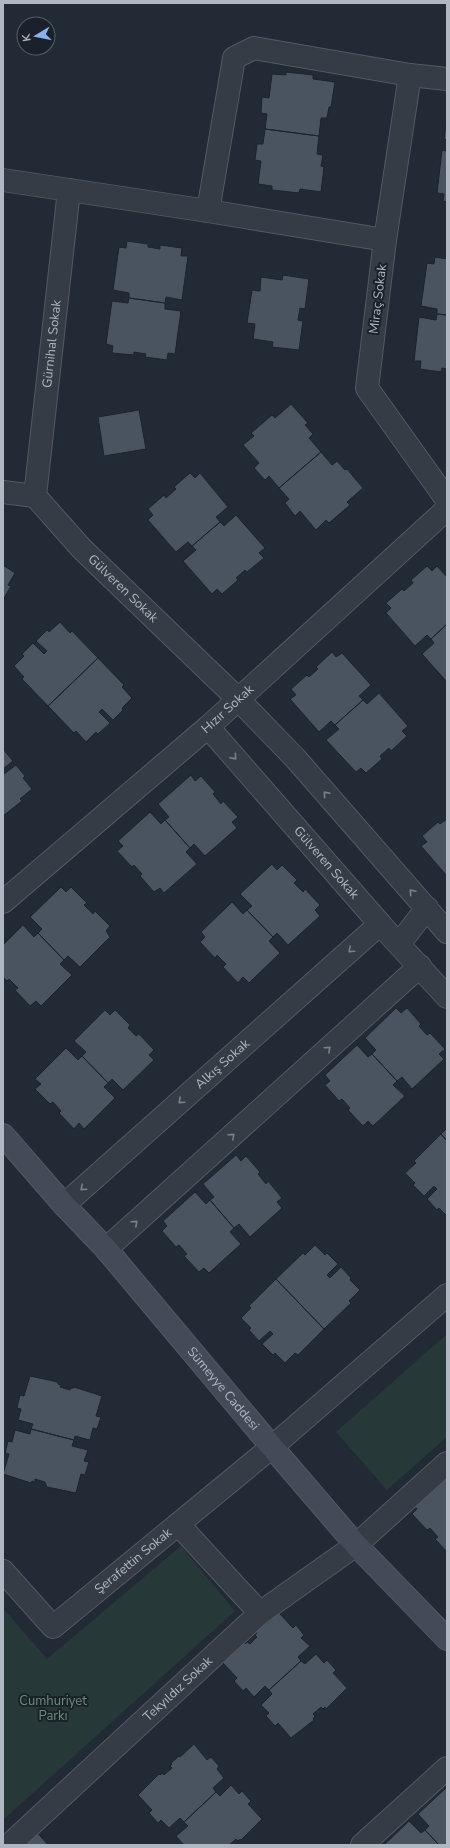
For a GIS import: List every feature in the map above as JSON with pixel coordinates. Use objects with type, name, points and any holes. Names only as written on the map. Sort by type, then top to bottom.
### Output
[{"type":"street","points":[[208,211],[234,58],[254,48],[410,75],[447,79]]},
{"type":"street","name":"Miraç Sokak","points":[[410,75],[385,240],[367,388],[447,500]]},
{"type":"street","points":[[3,180],[385,240]]},
{"type":"street","name":"Gürnihal Sokak","points":[[35,496],[69,190]]},
{"type":"street","points":[[3,492],[35,496]]},
{"type":"street","name":"Gülveren Sokak","points":[[35,496],[82,549],[238,699],[296,759],[447,932]]},
{"type":"street","name":"Hızır Sokak","points":[[3,902],[208,728],[447,509]]},
{"type":"street","name":"Gülveren Sokak","points":[[208,728],[380,924],[447,997]]},
{"type":"street","points":[[399,944],[427,908]]},
{"type":"street","name":"Alkış Sokak","points":[[64,1205],[380,924]]},
{"type":"street","points":[[106,1249],[420,966]]},
{"type":"street","name":"Sümeyye Caddesi","points":[[3,1135],[64,1205],[106,1249],[356,1545],[447,1639]]},
{"type":"street","name":"Şerafettin Sokak","points":[[3,1571],[53,1627],[272,1447],[447,1295]]},
{"type":"street","name":"Tekyıldız Sokak","points":[[9,1845],[260,1613],[356,1545],[447,1463]]},
{"type":"street","points":[[178,1524],[260,1613]]},
{"type":"street","points":[[362,1845],[447,1768]]},
{"type":"green space","points":[[447,1334],[447,1437],[387,1490],[336,1432]]},
{"type":"green space","name":"Cumhuriyet Parkı","points":[[181,1546],[235,1611],[3,1820],[3,1608],[47,1659]]},
{"type":"building","points":[[286,72],[313,75],[313,79],[335,82],[331,107],[329,107],[327,118],[321,118],[319,136],[265,129],[267,114],[261,113],[262,97],[269,98],[272,74],[286,75]]},
{"type":"building","points":[[447,116],[447,140],[444,139]]},
{"type":"building","points":[[265,129],[319,136],[317,154],[323,155],[321,166],[324,167],[321,192],[300,189],[299,193],[272,190],[272,186],[258,184],[261,161],[255,160],[257,144],[263,144]]},
{"type":"building","points":[[442,150],[447,151],[447,202],[443,201],[444,194],[437,193]]},
{"type":"building","points":[[127,241],[148,244],[148,247],[160,249],[160,245],[182,248],[181,256],[188,256],[182,300],[166,297],[165,303],[129,298],[129,293],[113,290],[119,247],[126,248]]},
{"type":"building","points":[[435,257],[447,259],[447,315],[437,314],[437,309],[421,306],[427,263],[434,264]]},
{"type":"building","points":[[283,275],[309,279],[305,309],[300,308],[298,320],[303,321],[299,350],[272,347],[273,342],[253,339],[255,324],[247,323],[252,290],[260,291],[261,277],[282,280]]},
{"type":"building","points":[[129,298],[165,303],[165,309],[181,311],[175,354],[168,353],[167,360],[145,357],[146,354],[134,352],[134,355],[112,353],[113,346],[106,344],[112,301],[128,303]]},
{"type":"building","points":[[437,314],[447,315],[447,369],[442,368],[441,372],[420,369],[421,361],[414,361],[419,317],[436,320]]},
{"type":"building","points":[[291,404],[308,423],[305,425],[313,434],[309,438],[321,452],[279,488],[269,476],[265,480],[254,468],[259,463],[243,445],[254,436],[251,433],[272,415],[275,418]]},
{"type":"building","points":[[139,410],[146,449],[104,456],[98,417]]},
{"type":"building","points":[[321,452],[332,465],[337,461],[345,470],[347,469],[363,488],[347,502],[350,505],[329,523],[326,520],[316,530],[300,511],[295,516],[285,503],[289,499],[279,488]]},
{"type":"building","points":[[190,473],[195,478],[200,473],[228,507],[216,517],[220,522],[192,546],[188,542],[176,552],[148,520],[153,515],[148,509],[164,495],[166,498],[176,489],[174,487]]},
{"type":"building","points":[[236,515],[265,548],[259,553],[264,558],[247,572],[245,570],[236,578],[238,580],[222,594],[217,589],[212,594],[183,561],[196,550],[192,546],[220,522],[224,526]]},
{"type":"building","points":[[3,565],[15,573],[8,585],[11,586],[3,600]]},
{"type":"building","points":[[427,566],[432,571],[437,566],[447,577],[447,624],[431,639],[427,635],[415,646],[386,613],[391,608],[386,603],[402,589],[404,591],[413,583],[411,580]]},
{"type":"building","points":[[60,622],[70,633],[72,631],[98,658],[48,706],[22,679],[24,677],[14,666],[24,656],[22,654],[33,643],[44,654],[47,651],[36,641],[47,630],[49,632]]},
{"type":"building","points":[[447,624],[447,682],[422,654],[434,643],[431,639]]},
{"type":"building","points":[[332,652],[336,657],[342,653],[371,685],[359,696],[363,700],[335,725],[331,721],[319,732],[290,699],[296,695],[291,689],[307,675],[309,677],[318,669],[316,667]]},
{"type":"building","points":[[98,658],[124,685],[122,687],[132,698],[113,720],[102,709],[99,712],[110,723],[98,734],[96,732],[86,742],[76,731],[74,733],[48,706]]},
{"type":"building","points":[[379,693],[408,726],[402,731],[407,736],[391,751],[389,748],[380,756],[382,759],[366,773],[361,768],[356,772],[326,740],[339,729],[335,725],[363,700],[367,704]]},
{"type":"building","points":[[3,749],[13,761],[3,769]]},
{"type":"building","points":[[16,765],[25,776],[23,778],[32,789],[20,799],[22,801],[3,816],[3,773],[4,774]]},
{"type":"building","points":[[191,775],[195,781],[201,776],[215,792],[213,794],[221,804],[223,801],[238,817],[232,822],[237,828],[205,856],[194,844],[190,848],[165,820],[169,817],[158,804]]},
{"type":"building","points":[[150,812],[161,824],[165,820],[190,848],[186,852],[197,864],[164,893],[160,888],[154,892],[140,876],[142,874],[134,865],[132,867],[117,851],[123,846],[118,841]]},
{"type":"building","points":[[447,819],[447,876],[421,846],[427,842],[422,836],[438,822],[440,824]]},
{"type":"building","points":[[272,864],[277,870],[282,865],[297,880],[294,883],[303,892],[305,889],[320,905],[315,910],[320,916],[288,945],[277,933],[273,937],[247,910],[252,906],[240,894]]},
{"type":"building","points":[[61,887],[66,892],[71,887],[87,903],[84,905],[93,914],[95,911],[110,926],[106,931],[110,937],[80,967],[68,956],[64,960],[38,933],[42,929],[30,917]]},
{"type":"building","points":[[232,902],[243,914],[247,910],[273,937],[269,941],[280,953],[249,983],[243,977],[238,983],[223,967],[226,964],[217,955],[215,958],[200,942],[205,937],[201,932]]},
{"type":"building","points":[[23,925],[34,937],[38,933],[64,960],[60,964],[72,975],[41,1006],[36,1001],[30,1006],[15,990],[18,988],[9,979],[7,981],[3,977],[3,945]]},
{"type":"building","points":[[396,1008],[401,1013],[407,1008],[421,1024],[419,1026],[427,1035],[430,1033],[445,1049],[439,1054],[444,1059],[412,1089],[402,1077],[397,1081],[372,1054],[376,1050],[365,1038]]},
{"type":"building","points":[[105,1010],[110,1015],[115,1010],[130,1025],[128,1028],[136,1036],[139,1034],[154,1050],[149,1055],[154,1060],[123,1090],[112,1079],[108,1083],[82,1056],[86,1052],[74,1041]]},
{"type":"building","points":[[357,1045],[368,1057],[372,1054],[397,1081],[393,1085],[405,1096],[373,1126],[368,1121],[363,1126],[348,1110],[350,1108],[342,1099],[339,1101],[325,1085],[330,1081],[325,1075]]},
{"type":"building","points":[[66,1048],[78,1060],[82,1056],[108,1083],[104,1087],[115,1098],[84,1129],[79,1123],[74,1129],[59,1113],[61,1111],[53,1102],[50,1104],[35,1089],[41,1084],[35,1079]]},
{"type":"building","points":[[447,1128],[447,1141],[441,1134]]},
{"type":"building","points":[[441,1134],[447,1141],[447,1216],[439,1208],[437,1210],[427,1199],[437,1189],[434,1186],[424,1196],[413,1185],[415,1183],[405,1173],[416,1163],[414,1161]]},
{"type":"building","points":[[236,1155],[241,1161],[246,1156],[260,1172],[258,1174],[266,1184],[268,1181],[282,1198],[277,1202],[282,1208],[250,1237],[239,1224],[234,1228],[210,1200],[214,1197],[203,1184]]},
{"type":"building","points":[[195,1192],[206,1204],[210,1200],[234,1228],[230,1232],[241,1244],[209,1273],[204,1268],[199,1272],[184,1256],[187,1254],[179,1245],[176,1247],[162,1231],[167,1226],[163,1221]]},
{"type":"building","points":[[315,1245],[325,1255],[327,1253],[338,1264],[327,1275],[330,1278],[341,1267],[351,1278],[350,1280],[360,1290],[349,1301],[351,1303],[324,1329],[276,1279],[303,1253],[305,1255]]},
{"type":"building","points":[[276,1279],[324,1329],[298,1355],[295,1353],[285,1363],[275,1353],[273,1355],[262,1344],[273,1334],[270,1331],[259,1341],[249,1330],[251,1328],[241,1318],[251,1308],[249,1306]]},
{"type":"building","points":[[30,1376],[58,1382],[58,1384],[61,1385],[60,1387],[70,1390],[74,1387],[102,1396],[96,1416],[101,1417],[97,1429],[93,1428],[90,1440],[75,1436],[74,1440],[31,1429],[33,1424],[18,1420],[21,1409],[17,1408],[20,1395],[24,1396]]},
{"type":"building","points":[[31,1429],[74,1440],[72,1446],[88,1450],[84,1461],[89,1462],[85,1475],[81,1474],[76,1493],[47,1487],[45,1482],[35,1479],[35,1482],[32,1481],[31,1483],[3,1474],[9,1454],[5,1453],[8,1441],[12,1442],[15,1430],[30,1434]]},
{"type":"building","points":[[447,1477],[447,1552],[435,1539],[438,1537],[430,1528],[427,1530],[412,1514],[417,1509],[413,1504]]},
{"type":"building","points":[[279,1613],[293,1628],[296,1625],[304,1635],[301,1638],[310,1646],[298,1657],[301,1661],[269,1690],[265,1686],[254,1697],[246,1688],[243,1691],[234,1681],[237,1678],[223,1663],[244,1642],[245,1644],[247,1642],[250,1644],[257,1637],[255,1635],[257,1633],[256,1631]]},
{"type":"building","points":[[316,1654],[324,1663],[327,1660],[336,1670],[333,1673],[347,1688],[326,1709],[325,1707],[323,1709],[321,1707],[313,1714],[315,1716],[313,1719],[314,1720],[291,1738],[278,1723],[275,1726],[266,1716],[269,1713],[261,1705],[272,1694],[269,1690],[301,1661],[305,1664]]},
{"type":"building","points":[[194,1744],[207,1760],[211,1757],[219,1766],[217,1769],[224,1778],[213,1788],[216,1792],[184,1822],[180,1818],[169,1828],[161,1820],[158,1823],[149,1813],[152,1810],[138,1795],[159,1774],[160,1775],[163,1773],[164,1775],[172,1768],[170,1766],[172,1764],[171,1763]]},
{"type":"building","points":[[231,1785],[239,1794],[242,1791],[251,1801],[248,1804],[262,1819],[241,1840],[240,1839],[238,1841],[236,1839],[229,1845],[184,1845],[176,1836],[188,1826],[184,1822],[216,1792],[220,1796]]},
{"type":"building","points":[[447,1787],[447,1845],[439,1845],[425,1830],[429,1826],[418,1814]]},
{"type":"building","points":[[409,1821],[421,1833],[425,1830],[439,1845],[384,1845]]},
{"type":"building","points":[[35,1830],[48,1845],[16,1845]]}]
